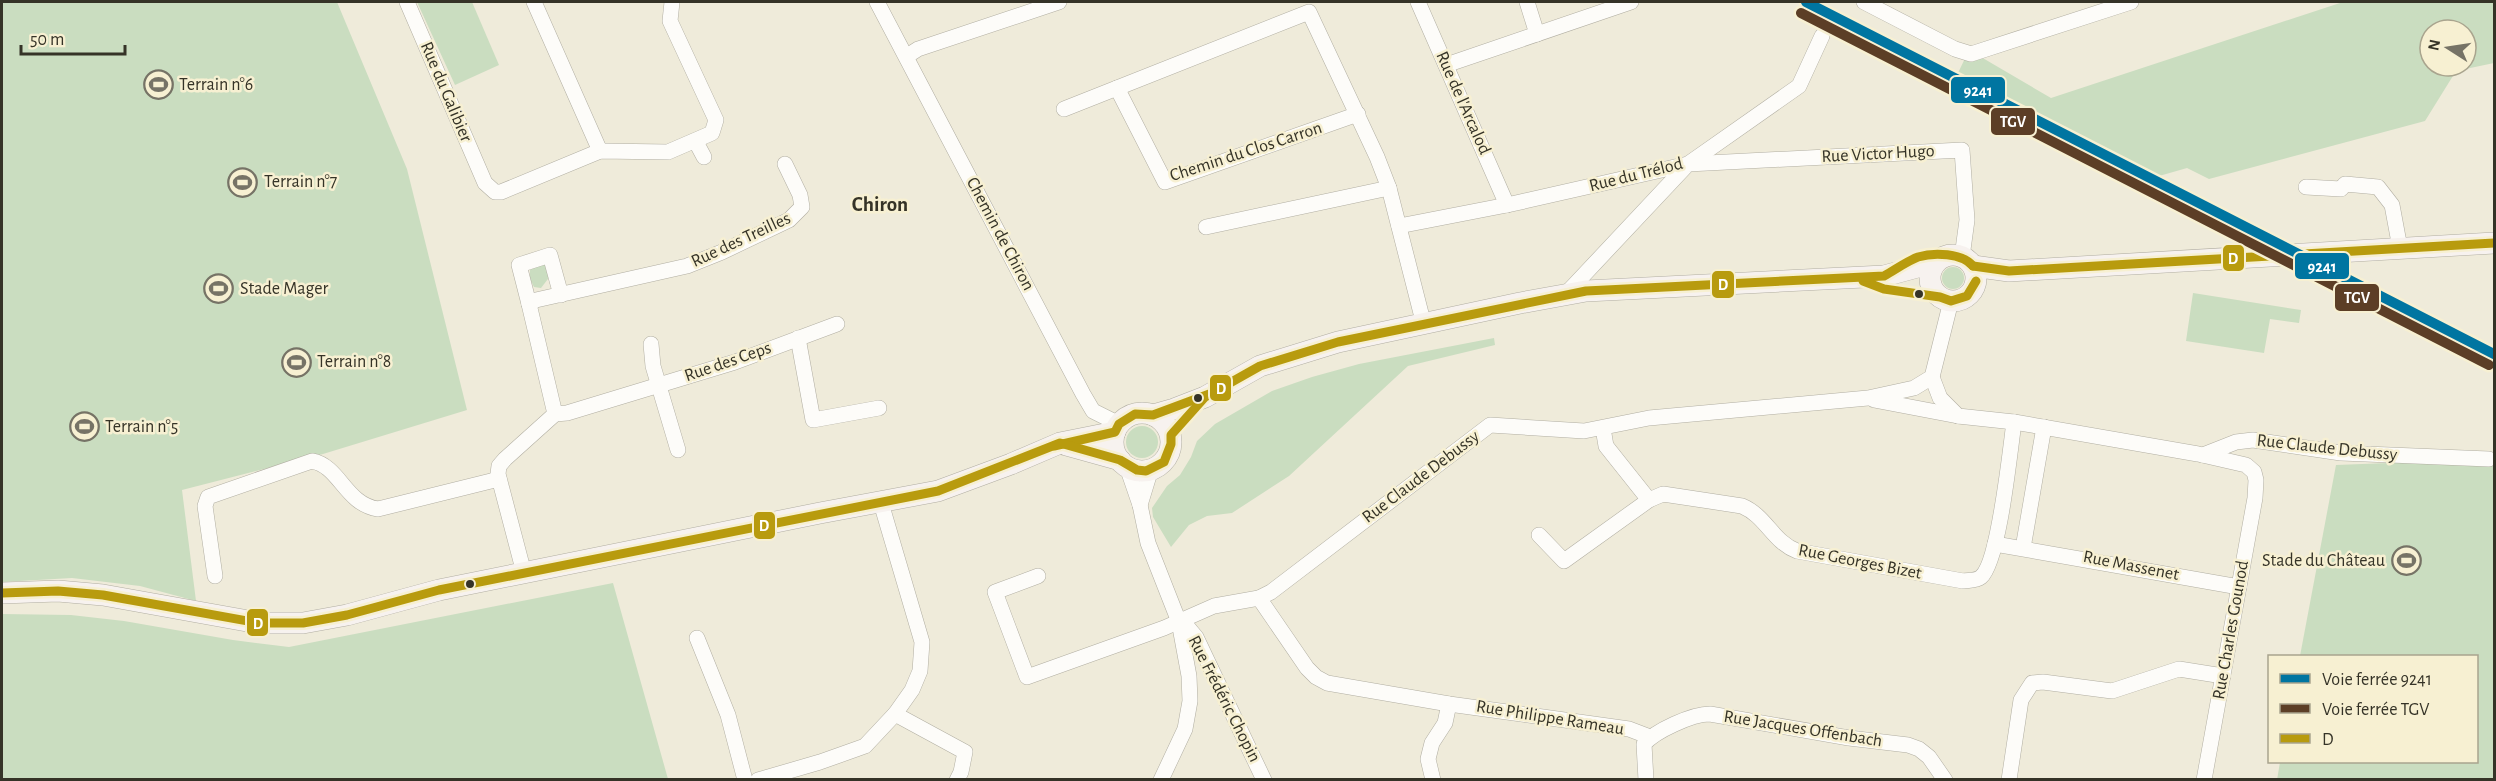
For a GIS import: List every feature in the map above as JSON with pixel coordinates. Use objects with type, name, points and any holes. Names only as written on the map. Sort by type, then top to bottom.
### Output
[{"type":"main road","points":[[2,593],[58,591],[103,595],[259,623],[303,623],[347,615],[439,590],[938,491],[1060,443],[1117,428],[1134,414],[1153,415],[1205,397],[1260,366],[1338,342],[1586,291],[1884,276],[1936,262],[1949,255],[1970,268],[2009,271],[2494,243]]},
{"type":"main road","points":[[1936,262],[1930,278],[1931,286],[1940,297],[1951,301],[1967,296],[1973,289],[1970,268]]},
{"type":"main road","points":[[1884,276],[1931,286]]},
{"type":"main road","points":[[1170,435],[1205,397]]},
{"type":"main road","points":[[1060,443],[1124,463],[1137,470],[1151,469],[1164,462],[1169,453],[1170,435],[1161,419],[1153,415]]},
{"type":"main road","points":[[1117,428],[1115,451],[1124,463]]},
{"type":"street","name":"Rue du Galibier","points":[[406,2],[485,183],[495,192],[505,192],[600,151]]},
{"type":"street","points":[[534,2],[600,151],[668,152],[712,133],[716,120],[670,21],[672,2]]},
{"type":"street","name":"Chemin de Chiron","points":[[878,2],[1093,411]]},
{"type":"street","points":[[907,56],[918,49],[1059,2]]},
{"type":"street","name":"Rue de l'Arcalod","points":[[1418,2],[1507,205]]},
{"type":"street","points":[[1527,2],[1538,34]]},
{"type":"street","points":[[1446,65],[1631,2]]},
{"type":"street","points":[[1870,4],[1892,2]]},
{"type":"street","points":[[1870,4],[1955,49],[1971,54],[2131,2]]},
{"type":"street","points":[[1064,109],[1309,12],[1358,114],[1389,188],[1424,325]]},
{"type":"street","name":"Rue du Trélod","points":[[1399,226],[1507,205],[1688,164],[1799,86],[1822,36]]},
{"type":"street","name":"Chemin du Clos Carron","points":[[1117,88],[1165,182],[1358,114]]},
{"type":"street","points":[[696,141],[704,157]]},
{"type":"street","name":"Rue Victor Hugo","points":[[1688,164],[1962,150],[1970,268]]},
{"type":"street","name":"Rue des Treilles","points":[[530,304],[536,300],[687,266],[789,220],[802,207],[800,195],[785,164]]},
{"type":"street","points":[[1564,296],[1688,164]]},
{"type":"street","points":[[2306,187],[2341,189],[2345,184],[2378,187],[2392,205],[2400,248]]},
{"type":"street","points":[[1206,227],[1389,188]]},
{"type":"street","points":[[524,573],[499,479],[499,466],[555,414],[519,265],[550,255],[561,295]]},
{"type":"street","points":[[1951,301],[1932,377],[1940,399],[1958,416]]},
{"type":"street","name":"Rue des Ceps","points":[[555,414],[735,362],[837,324]]},
{"type":"street","name":"Rue des Ceps","points":[[798,338],[813,420],[879,408]]},
{"type":"street","points":[[651,344],[652,366],[678,450]]},
{"type":"street","name":"Rue Claude Debussy","points":[[1038,576],[995,592],[1027,677],[1179,622],[1214,606],[1259,598],[1271,592],[1490,425],[1584,431],[1649,418],[1868,398],[1914,388],[1932,377]]},
{"type":"street","name":"Rue Claude Debussy","points":[[1868,398],[1958,416],[2014,422],[2204,455],[2246,465],[2254,472],[2256,480]]},
{"type":"street","points":[[1084,438],[1091,425],[1093,411],[1117,428]]},
{"type":"street","name":"Rue Georges Bizet","points":[[1649,500],[1663,494],[1742,506],[1754,511],[1785,547],[1797,551],[1963,580],[1975,580],[1981,577],[1990,562],[1995,544],[2014,422]]},
{"type":"street","points":[[2023,548],[2044,427]]},
{"type":"street","points":[[1539,535],[1564,561],[1649,500],[1606,446],[1603,428]]},
{"type":"street","name":"Rue Claude Debussy","points":[[2204,455],[2236,442],[2253,440],[2341,453],[2489,459]]},
{"type":"street","points":[[215,576],[205,506],[208,497],[312,461],[319,462],[358,503],[378,509],[499,479]]},
{"type":"street","points":[[1124,463],[1140,505],[1148,543],[1179,622],[1189,676],[1188,717],[1178,748],[1161,780]]},
{"type":"street","points":[[1140,505],[1151,469]]},
{"type":"street","name":"Rue Charles Gounod","points":[[2204,780],[2256,480]]},
{"type":"street","points":[[758,780],[865,746],[895,714],[912,690],[920,671],[922,642],[881,503]]},
{"type":"street","name":"Rue Massenet","points":[[1995,544],[2239,587]]},
{"type":"street","name":"Rue Philippe Rameau","points":[[1259,598],[1316,677],[1341,686],[1449,704],[1629,729],[1650,737]]},
{"type":"street","name":"Rue Frédéric Chopin","points":[[1179,622],[1186,625],[1196,637],[1264,780]]},
{"type":"street","points":[[697,638],[728,716],[745,780]]},
{"type":"street","points":[[2009,780],[2021,699],[2032,683],[2043,682],[2112,692],[2179,669],[2223,676]]},
{"type":"street","points":[[1433,780],[1428,759],[1432,744],[1445,723],[1449,704]]},
{"type":"street","points":[[895,714],[965,752],[957,780]]},
{"type":"street","name":"Rue Jacques Offenbach","points":[[1650,737],[1691,716],[1710,714],[1850,738],[1908,745],[1919,749],[1929,757],[1946,780]]},
{"type":"street","points":[[1646,780],[1644,744],[1650,737]]},
{"type":"green space","name":"Stade Mager","points":[[2,2],[337,2],[407,169],[467,410],[323,454],[182,490],[196,601],[140,586],[72,578],[2,582]]},
{"type":"green space","points":[[417,2],[472,2],[499,65],[455,85]]},
{"type":"green space","points":[[2343,2],[2494,2],[2494,63],[2478,66],[2478,18],[2418,18],[2418,78],[2452,78],[2425,121],[2209,179],[2187,168],[2159,176],[1958,73],[1969,50],[2051,98]]},
{"type":"green space","points":[[541,263],[549,265],[551,275],[541,288],[534,287],[530,279],[530,270]]},
{"type":"green space","points":[[1953,267],[1961,270],[1964,278],[1961,286],[1953,289],[1945,286],[1942,278],[1945,270]]},
{"type":"green space","points":[[2193,293],[2301,310],[2299,323],[2270,319],[2264,353],[2186,341]]},
{"type":"green space","points":[[1494,338],[1495,345],[1408,366],[1289,476],[1232,513],[1207,516],[1189,525],[1171,547],[1153,517],[1152,508],[1167,486],[1180,475],[1197,441],[1215,424],[1272,391],[1359,364]]},
{"type":"green space","points":[[1142,426],[1154,430],[1158,442],[1154,454],[1142,458],[1130,454],[1126,442],[1130,430]]},
{"type":"green space","name":"Stade du Château","points":[[2494,459],[2494,779],[2277,780],[2280,763],[2478,763],[2478,655],[2300,655],[2336,465]]},
{"type":"green space","points":[[613,583],[668,779],[2,779],[2,614],[71,615],[124,621],[233,640],[289,647]]},
{"type":"rail line","name":"9241","points":[[1806,2],[2494,354]]},
{"type":"rail line","name":"TGV","points":[[1801,13],[2489,365]]},
{"type":"transit line","name":"D","points":[[1973,266],[2009,271],[2494,243]]},
{"type":"transit line","name":"D","points":[[2,593],[58,591],[103,595],[259,623],[303,623],[347,615],[439,590],[938,491],[1060,443],[1120,460],[1137,470],[1146,471],[1164,462],[1171,444],[1171,435],[1205,397],[1260,366],[1338,342],[1586,291],[1884,276],[1914,259],[1932,254],[1962,258],[1973,266]]},
{"type":"transit line","name":"D","points":[[1863,281],[1884,289],[1940,297],[1951,301],[1967,296],[1976,281]]},
{"type":"transit line","name":"D","points":[[1054,446],[1115,432],[1119,424],[1135,414],[1153,415],[1212,393]]},
{"type":"place","name":"Terrain n°6","points":[[158,85]]},
{"type":"place","name":"Terrain n°7","points":[[243,182]]},
{"type":"place","name":"Stade Mager","points":[[219,289]]},
{"type":"place","name":"Terrain n°8","points":[[296,362]]},
{"type":"place","name":"Terrain n°5","points":[[84,427]]},
{"type":"place","name":"Stade du Château","points":[[2406,561]]},
{"type":"district","name":"Chiron","points":[[880,204]]}]
